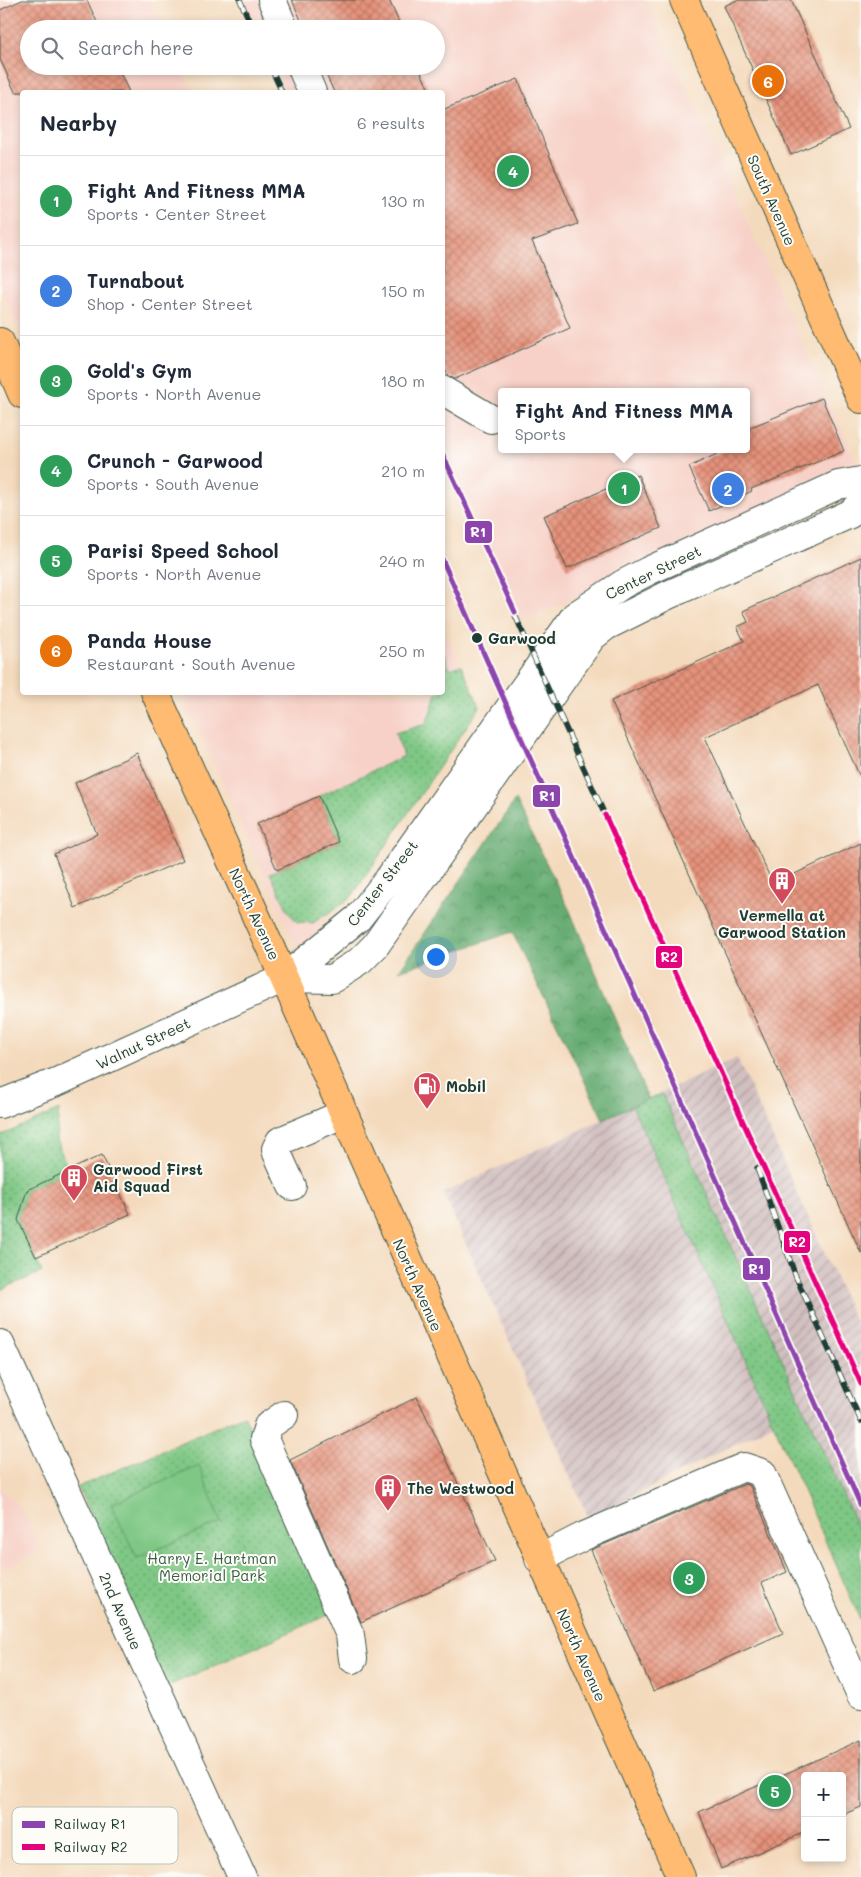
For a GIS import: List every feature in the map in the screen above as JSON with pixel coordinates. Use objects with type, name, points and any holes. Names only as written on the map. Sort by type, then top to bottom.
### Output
[{"type":"main road","name":"South Avenue","points":[[684,0],[861,399]]},
{"type":"main road","points":[[0,342],[20,389]]},
{"type":"main road","name":"North Avenue","points":[[156,695],[284,978],[681,1877]]},
{"type":"street","points":[[272,0],[280,20]]},
{"type":"street","points":[[305,75],[311,90]]},
{"type":"street","points":[[445,392],[491,419]]},
{"type":"street","name":"Center Street","points":[[284,978],[317,949],[341,933],[364,910],[388,880],[574,616],[623,584],[648,571],[838,485],[861,481]]},
{"type":"street","name":"Center Street","points":[[284,978],[332,979],[360,961],[375,946],[592,637],[606,626],[668,595],[850,514],[861,504]]},
{"type":"street","name":"Walnut Street","points":[[0,1104],[59,1081],[284,978]]},
{"type":"street","points":[[292,1186],[277,1153],[276,1149],[280,1141],[343,1114]]},
{"type":"street","name":"2nd Avenue","points":[[0,1344],[242,1877]]},
{"type":"street","points":[[284,1415],[268,1426],[264,1439],[350,1635],[353,1659]]},
{"type":"street","points":[[539,1559],[591,1533],[744,1467],[762,1473],[861,1695]]},
{"type":"shaded area","points":[[0,0],[149,0],[158,20],[20,20],[20,75],[184,75],[191,90],[20,90],[20,331],[0,286]]},
{"type":"shaded area","points":[[240,0],[646,0],[859,468],[523,621],[445,448],[445,90],[281,90],[275,75],[445,75],[445,20],[249,20]]},
{"type":"shaded area","points":[[445,631],[481,708],[300,955],[183,695],[445,695]]},
{"type":"shaded area","points":[[737,1058],[861,1335],[861,1541],[801,1410],[589,1519],[443,1193]]},
{"type":"shaded area","points":[[0,1488],[23,1511],[40,1552],[0,1570]]},
{"type":"green space","points":[[445,657],[450,669],[461,665],[480,707],[350,899],[313,923],[297,922],[289,913],[270,873],[339,842],[319,796],[404,756],[395,733],[426,724],[436,695],[445,695]]},
{"type":"green space","points":[[515,800],[570,911],[648,1099],[603,1119],[512,932],[399,971]]},
{"type":"green space","points":[[662,1094],[861,1535],[861,1621],[632,1105]]},
{"type":"green space","points":[[59,1110],[56,1140],[69,1170],[27,1190],[18,1220],[42,1272],[0,1290],[0,1136]]},
{"type":"green space","name":"Harry E. Hartman Memorial Park","points":[[244,1415],[333,1613],[166,1687],[78,1487]]},
{"type":"green space","points":[[199,1466],[221,1522],[137,1558],[111,1504]]},
{"type":"building","points":[[22,0],[87,0],[96,20],[20,20],[20,75],[121,75],[128,90],[20,90],[20,92],[15,92],[0,59],[0,10]]},
{"type":"building","points":[[292,0],[389,0],[398,20],[301,20]]},
{"type":"building","points":[[737,0],[791,0],[849,129],[791,155],[724,6]]},
{"type":"building","points":[[326,75],[422,75],[429,90],[333,90]]},
{"type":"building","points":[[518,79],[578,224],[532,241],[570,328],[455,379],[448,376],[445,370],[445,109]]},
{"type":"building","points":[[822,398],[844,451],[751,489],[752,491],[709,511],[689,467],[719,453],[750,453],[750,427]]},
{"type":"building","points":[[638,475],[661,528],[567,569],[544,516]]},
{"type":"building","name":"Vermella at Garwood Station","points":[[861,557],[861,779],[818,685],[705,737],[773,884],[861,843],[861,1253],[611,701],[744,641],[737,627],[748,622],[743,611]]},
{"type":"building","points":[[137,753],[183,860],[75,908],[54,854],[97,834],[75,783]]},
{"type":"building","points":[[319,796],[339,842],[277,870],[257,824]]},
{"type":"building","name":"Garwood First Aid Squad","points":[[102,1155],[130,1214],[36,1257],[18,1220],[27,1190]]},
{"type":"building","name":"The Westwood","points":[[417,1397],[495,1561],[361,1622],[290,1460]]},
{"type":"building","points":[[745,1484],[750,1486],[787,1572],[762,1583],[783,1633],[653,1691],[591,1550]]},
{"type":"building","points":[[861,1740],[861,1807],[846,1813],[846,1772],[801,1772],[801,1834],[721,1869],[699,1812]]},
{"type":"railway","points":[[240,0],[249,20]]},
{"type":"railway","points":[[274,75],[281,90]]},
{"type":"railway","points":[[445,460],[861,1384]]},
{"type":"railway","points":[[757,1168],[796,1277],[861,1421]]},
{"type":"rail line","name":"R1","points":[[445,460],[515,612]]},
{"type":"rail line","name":"R1","points":[[445,566],[861,1506]]},
{"type":"rail line","name":"R2","points":[[605,815],[861,1384]]},
{"type":"place","name":"Panda House","points":[[768,81]]},
{"type":"place","name":"Crunch - Garwood","points":[[513,171]]},
{"type":"place","name":"Fight And Fitness MMA","points":[[624,488]]},
{"type":"place","name":"Turnabout","points":[[728,489]]},
{"type":"place","name":"Garwood","points":[[477,638]]},
{"type":"place","name":"Vermella at Garwood Station","points":[[782,905]]},
{"type":"place","name":"Mobil","points":[[427,1110]]},
{"type":"place","name":"Garwood First Aid Squad","points":[[74,1202]]},
{"type":"place","name":"The Westwood","points":[[388,1512]]},
{"type":"place","name":"Gold's Gym","points":[[689,1578]]},
{"type":"place","name":"Parisi Speed School","points":[[775,1791]]}]
